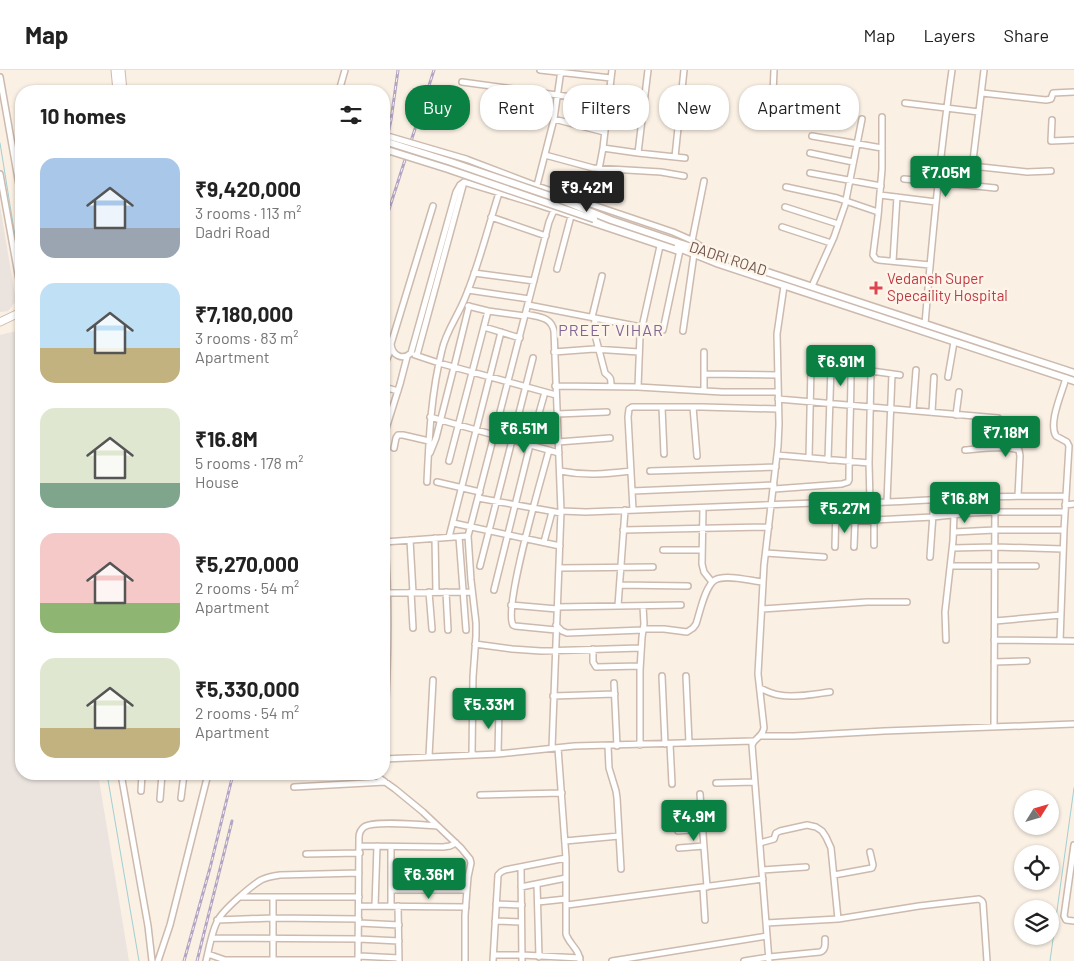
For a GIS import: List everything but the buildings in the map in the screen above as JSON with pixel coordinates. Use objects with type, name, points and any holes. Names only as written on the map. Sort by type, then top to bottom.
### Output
[{"type":"main road","points":[[115,70],[116,85]]},
{"type":"main road","points":[[121,70],[122,85]]},
{"type":"main road","points":[[0,322],[15,315]]},
{"type":"street","points":[[341,85],[345,70]]},
{"type":"street","points":[[540,70],[611,78]]},
{"type":"street","points":[[610,85],[612,70]]},
{"type":"street","points":[[638,153],[648,70]]},
{"type":"street","points":[[675,157],[684,70]]},
{"type":"street","points":[[773,85],[774,70]]},
{"type":"street","points":[[925,324],[938,182],[952,70]]},
{"type":"street","points":[[970,185],[984,70]]},
{"type":"street","points":[[533,203],[554,119],[561,72]]},
{"type":"street","points":[[0,77],[15,162]]},
{"type":"street","points":[[462,82],[563,96]]},
{"type":"street","points":[[982,93],[1048,100],[1053,93],[1074,92]]},
{"type":"street","points":[[905,103],[979,112]]},
{"type":"street","points":[[882,116],[881,186],[873,255],[879,260],[930,265]]},
{"type":"street","points":[[554,119],[604,132],[599,169]]},
{"type":"street","points":[[812,286],[831,243],[846,201],[862,119]]},
{"type":"street","points":[[1052,120],[1051,140],[1074,140]]},
{"type":"street","points":[[812,136],[882,148]]},
{"type":"street","points":[[390,137],[466,159],[537,186],[673,232],[714,254]]},
{"type":"street","name":"DADRI ROAD","points":[[390,143],[559,199],[611,220],[676,242],[1074,373]]},
{"type":"street","points":[[603,148],[685,158]]},
{"type":"street","name":"DADRI ROAD","points":[[390,151],[594,219],[784,286],[1074,381]]},
{"type":"street","points":[[810,153],[853,162]]},
{"type":"street","points":[[545,155],[599,169],[669,173],[684,176]]},
{"type":"street","points":[[972,166],[1027,172],[1051,170]]},
{"type":"street","points":[[810,173],[881,186]]},
{"type":"street","points":[[0,174],[15,258]]},
{"type":"street","points":[[904,179],[995,188]]},
{"type":"street","points":[[692,241],[704,181]]},
{"type":"street","points":[[417,355],[464,182]]},
{"type":"street","points":[[390,417],[456,192],[464,182],[660,246],[680,250],[663,330]]},
{"type":"street","points":[[786,188],[846,201],[878,212]]},
{"type":"street","points":[[427,482],[430,418],[439,363],[445,339],[462,305],[474,273],[499,192]]},
{"type":"street","points":[[880,195],[936,202]]},
{"type":"street","points":[[893,261],[897,197]]},
{"type":"street","points":[[432,206],[391,344],[392,349],[396,355],[402,358],[409,355],[417,355],[439,363],[556,395]]},
{"type":"street","points":[[785,207],[838,224]]},
{"type":"street","points":[[472,754],[476,623],[468,536],[554,210]]},
{"type":"street","points":[[557,269],[571,216]]},
{"type":"street","points":[[491,217],[546,236]]},
{"type":"street","points":[[782,227],[831,243]]},
{"type":"street","points":[[638,387],[640,336],[660,246]]},
{"type":"street","points":[[683,331],[694,254]]},
{"type":"street","points":[[474,273],[534,282]]},
{"type":"street","points":[[602,276],[594,318],[594,331],[602,364],[605,372],[611,379],[611,386]]},
{"type":"street","points":[[390,759],[498,754],[552,748],[753,741],[763,733],[764,724],[758,674],[763,582],[777,456],[779,424],[777,334],[784,286]]},
{"type":"street","points":[[468,290],[642,327]]},
{"type":"street","points":[[462,305],[488,311],[546,319],[552,324],[554,331],[561,512],[552,748]]},
{"type":"street","points":[[428,455],[433,447],[469,306]]},
{"type":"street","points":[[449,461],[488,311]]},
{"type":"street","points":[[484,327],[520,338]]},
{"type":"street","points":[[449,537],[501,332]]},
{"type":"street","points":[[948,377],[954,342]]},
{"type":"street","points":[[390,353],[392,349]]},
{"type":"street","points":[[554,352],[598,349],[639,352]]},
{"type":"street","points":[[704,352],[704,391]]},
{"type":"street","points":[[480,566],[533,358]]},
{"type":"street","points":[[809,458],[811,367],[815,365],[900,375]]},
{"type":"street","points":[[828,460],[831,367]]},
{"type":"street","points":[[632,491],[846,483],[849,480],[851,369]]},
{"type":"street","points":[[913,410],[916,370]]},
{"type":"street","points":[[870,502],[871,371]]},
{"type":"street","points":[[704,374],[778,374]]},
{"type":"street","points":[[887,502],[892,374]]},
{"type":"street","points":[[932,412],[934,377]]},
{"type":"street","points":[[1060,641],[1069,446],[1056,436],[1054,431],[1056,412],[1066,378]]},
{"type":"street","points":[[556,386],[778,392]]},
{"type":"street","points":[[390,389],[398,391]]},
{"type":"street","points":[[494,590],[545,392]]},
{"type":"street","points":[[956,414],[960,392]]},
{"type":"street","points":[[778,399],[998,418]]},
{"type":"street","points":[[633,510],[629,409],[632,407],[693,407],[778,409]]},
{"type":"street","points":[[662,407],[664,454]]},
{"type":"street","points":[[693,407],[697,456]]},
{"type":"street","points":[[557,414],[607,412]]},
{"type":"street","points":[[430,418],[559,453]]},
{"type":"street","points":[[394,448],[398,435],[429,441]]},
{"type":"street","points":[[558,442],[610,438]]},
{"type":"street","points":[[965,450],[1008,448],[1019,450],[1018,496]]},
{"type":"street","points":[[549,450],[515,581],[511,605],[511,622],[513,626],[556,627],[567,633],[664,629],[683,632],[690,631],[696,624],[708,588],[712,582],[728,577],[763,582]]},
{"type":"street","points":[[777,456],[869,463]]},
{"type":"street","points":[[650,471],[776,467]]},
{"type":"street","points":[[560,471],[582,475],[596,475],[631,471]]},
{"type":"street","points":[[437,482],[462,488],[497,502],[552,512],[815,503],[836,504],[995,496],[1066,496]]},
{"type":"street","points":[[994,727],[995,496]]},
{"type":"street","points":[[930,557],[934,500]]},
{"type":"street","points":[[835,547],[836,504]]},
{"type":"street","points":[[1065,505],[1074,504]]},
{"type":"street","points":[[703,508],[701,550],[703,569],[712,582]]},
{"type":"street","points":[[618,606],[624,510]]},
{"type":"street","points":[[544,542],[552,512]]},
{"type":"street","points":[[835,522],[933,518],[970,513],[1065,512]]},
{"type":"street","points":[[946,640],[945,612],[953,548],[954,515]]},
{"type":"street","points":[[874,520],[874,545]]},
{"type":"street","points":[[854,547],[855,521]]},
{"type":"street","points":[[453,523],[560,546]]},
{"type":"street","points":[[623,530],[769,527]]},
{"type":"street","points":[[954,532],[1064,530]]},
{"type":"street","points":[[390,542],[468,536]]},
{"type":"street","points":[[459,537],[466,630]]},
{"type":"street","points":[[435,538],[436,592]]},
{"type":"street","points":[[410,540],[413,628]]},
{"type":"street","points":[[953,548],[1063,549]]},
{"type":"street","points":[[664,550],[701,550]]},
{"type":"street","points":[[766,553],[824,557]]},
{"type":"street","points":[[951,566],[1036,566]]},
{"type":"street","points":[[559,568],[653,567]]},
{"type":"street","points":[[620,585],[688,586]]},
{"type":"street","points":[[390,596],[412,592],[472,592]]},
{"type":"street","points":[[429,592],[432,628]]},
{"type":"street","points":[[446,592],[448,630]]},
{"type":"street","points":[[762,610],[867,602],[907,602]]},
{"type":"street","points":[[511,605],[557,608],[681,605]]},
{"type":"street","points":[[640,745],[640,666],[644,630],[643,606]]},
{"type":"street","points":[[995,621],[1061,615]]},
{"type":"street","points":[[994,640],[1074,641]]},
{"type":"street","points":[[475,644],[512,649],[555,651],[641,648]]},
{"type":"street","points":[[593,649],[593,662],[596,667],[640,666]]},
{"type":"street","points":[[994,662],[1027,661]]},
{"type":"street","points":[[662,676],[672,784]]},
{"type":"street","points":[[686,676],[689,743]]},
{"type":"street","points":[[429,756],[433,680]]},
{"type":"street","points":[[614,683],[616,746]]},
{"type":"street","points":[[760,688],[777,695],[787,696],[830,692]]},
{"type":"street","points":[[553,696],[614,694]]},
{"type":"street","points":[[498,754],[499,706]]},
{"type":"street","points":[[760,736],[1074,724]]},
{"type":"street","points":[[753,741],[769,959]]},
{"type":"street","points":[[608,746],[609,768],[616,792],[620,869]]},
{"type":"street","points":[[558,748],[566,858],[566,928],[568,938],[578,953],[580,960],[539,957],[494,958],[498,875],[503,871],[566,858]]},
{"type":"street","points":[[122,780],[148,926],[152,961]]},
{"type":"street","points":[[142,780],[142,791]]},
{"type":"street","points":[[160,799],[162,780]]},
{"type":"street","points":[[182,798],[184,780]]},
{"type":"street","points":[[158,961],[170,925],[206,780]]},
{"type":"street","points":[[383,780],[411,802],[456,843],[470,859],[466,907],[465,961]]},
{"type":"street","points":[[294,787],[386,782]]},
{"type":"street","points":[[716,783],[755,782]]},
{"type":"street","points":[[480,796],[562,793]]},
{"type":"street","points":[[700,794],[704,846],[705,920]]},
{"type":"street","points":[[677,807],[701,804]]},
{"type":"street","points":[[359,959],[359,834],[364,827],[380,824],[437,826]]},
{"type":"street","points":[[760,843],[774,839],[776,833],[780,831],[808,825],[816,827],[822,832],[831,848],[838,919]]},
{"type":"street","points":[[678,831],[703,829]]},
{"type":"street","points":[[565,840],[619,836]]},
{"type":"street","points":[[359,846],[444,847],[456,843]]},
{"type":"street","points":[[1074,845],[1064,916],[1066,920],[1074,922]]},
{"type":"street","points":[[375,906],[377,846]]},
{"type":"street","points":[[391,846],[391,906]]},
{"type":"street","points":[[679,848],[704,846]]},
{"type":"street","points":[[834,875],[872,868],[870,852]]},
{"type":"street","points":[[306,854],[360,853]]},
{"type":"street","points":[[762,870],[806,867]]},
{"type":"street","points":[[521,868],[522,958]]},
{"type":"street","points":[[206,961],[217,920],[240,897],[261,880],[272,876],[359,873]]},
{"type":"street","points":[[521,887],[566,878]]},
{"type":"street","points":[[538,902],[566,902],[705,888],[763,879]]},
{"type":"street","points":[[538,884],[539,957]]},
{"type":"street","points":[[391,890],[467,890]]},
{"type":"street","points":[[240,897],[359,897]]},
{"type":"street","points":[[273,897],[273,960]]},
{"type":"street","points":[[766,923],[838,919],[979,899],[983,903],[987,961]]},
{"type":"street","points":[[496,904],[522,905]]},
{"type":"street","points":[[359,906],[466,907]]},
{"type":"street","points":[[208,954],[225,960],[399,959],[398,906]]},
{"type":"street","points":[[217,920],[273,918],[359,921],[399,925]]},
{"type":"street","points":[[495,921],[521,922]]},
{"type":"street","points":[[612,961],[630,960],[767,936]]},
{"type":"street","points":[[212,938],[359,939],[399,942]]},
{"type":"street","points":[[744,961],[820,952],[825,947],[825,938]]},
{"type":"shaded area","points":[[0,206],[15,302],[8,311],[0,312]]},
{"type":"shaded area","points":[[15,331],[15,780],[99,780],[129,961],[0,961],[0,335]]},
{"type":"waterway","points":[[0,143],[15,236]]},
{"type":"waterway","points":[[108,780],[139,961]]},
{"type":"waterway","points":[[1050,961],[1074,788]]},
{"type":"railway","points":[[390,125],[398,70]]},
{"type":"railway","points":[[390,206],[434,70]]},
{"type":"railway","points":[[184,961],[210,868],[232,780]]},
{"type":"railway","points":[[197,961],[232,821]]},
{"type":"place","name":"Vedansh Super Specaility Hospital","points":[[876,288]]},
{"type":"district","name":"PREET VIHAR","points":[[611,330]]}]
